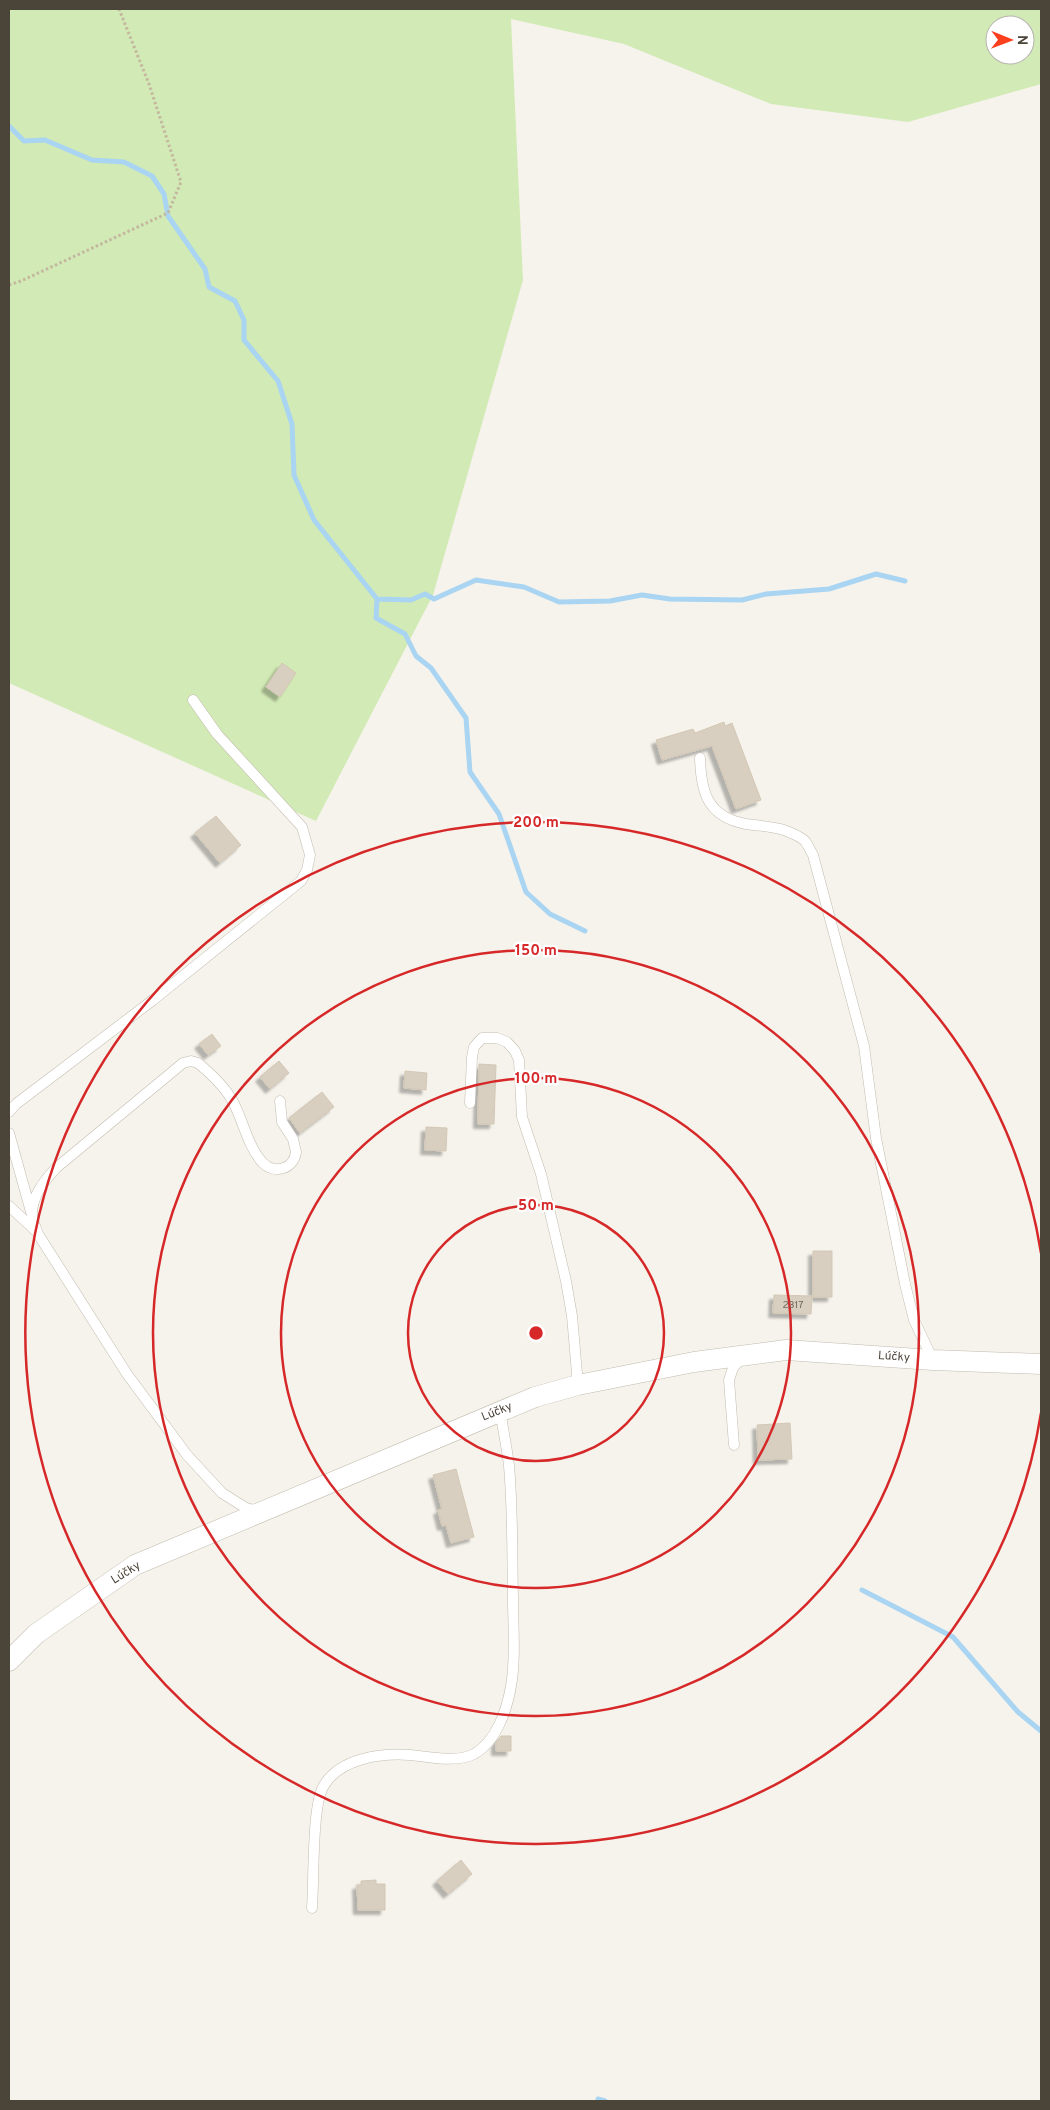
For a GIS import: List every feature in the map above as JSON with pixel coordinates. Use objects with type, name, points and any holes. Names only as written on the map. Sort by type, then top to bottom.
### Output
[{"type":"street","name":"Lúčky","points":[[9,1661],[36,1634],[136,1565],[500,1410],[535,1397],[578,1385],[694,1362],[786,1350],[933,1360],[1041,1364]]},
{"type":"lane","points":[[9,1112],[16,1104],[202,961],[300,881],[307,870],[310,855],[302,827],[217,734],[193,700]]},
{"type":"lane","points":[[700,758],[700,776],[705,794],[714,810],[726,819],[775,827],[791,833],[804,840],[813,855],[864,1046],[876,1138],[905,1284],[914,1320],[933,1360]]},
{"type":"lane","points":[[470,1103],[474,1047],[482,1038],[497,1038],[507,1042],[515,1051],[519,1060],[522,1118],[540,1174],[566,1281],[572,1316],[578,1385]]},
{"type":"lane","points":[[32,1216],[35,1199],[39,1190],[43,1182],[56,1168],[183,1063],[190,1061],[198,1063],[231,1098],[252,1146],[262,1161],[275,1169],[290,1165],[296,1152],[293,1139],[282,1122],[280,1101]]},
{"type":"lane","points":[[9,1133],[38,1234]]},
{"type":"lane","points":[[9,1206],[38,1234],[127,1374],[187,1455],[222,1493],[246,1508],[259,1512]]},
{"type":"lane","points":[[734,1445],[729,1380],[733,1368],[744,1354]]},
{"type":"lane","points":[[312,1908],[317,1814],[322,1788],[332,1776],[349,1764],[372,1756],[396,1754],[458,1758],[474,1754],[486,1744],[497,1729],[506,1707],[512,1684],[514,1650],[512,1517],[509,1464],[500,1410]]},
{"type":"path","points":[[9,285],[98,247],[168,213],[181,182],[148,84],[119,9]]},
{"type":"green space","points":[[9,9],[1041,9],[1041,84],[908,122],[771,104],[624,44],[511,19],[523,280],[433,595],[316,821],[9,683]]},
{"type":"building","points":[[282,663],[296,673],[280,697],[266,687]]},
{"type":"building","points":[[724,722],[725,726],[732,723],[761,800],[736,809],[712,746],[662,760],[656,740],[693,729],[695,733]]},
{"type":"building","points":[[216,816],[241,845],[220,863],[195,833]]},
{"type":"building","points":[[212,1034],[221,1046],[208,1055],[199,1044]]},
{"type":"building","points":[[279,1061],[289,1073],[270,1089],[260,1077]]},
{"type":"building","points":[[479,1064],[496,1065],[494,1124],[478,1124]]},
{"type":"building","points":[[405,1071],[427,1073],[426,1090],[404,1088]]},
{"type":"building","points":[[322,1092],[334,1107],[300,1133],[289,1118]]},
{"type":"building","points":[[426,1127],[447,1128],[446,1151],[425,1150]]},
{"type":"building","points":[[813,1251],[832,1251],[832,1297],[813,1297]]},
{"type":"building","points":[[774,1295],[812,1296],[811,1314],[773,1313]]},
{"type":"building","points":[[790,1423],[792,1459],[758,1460],[757,1425]]},
{"type":"building","points":[[456,1469],[474,1537],[451,1543],[446,1525],[442,1526],[438,1510],[442,1509],[433,1475]]},
{"type":"building","points":[[501,1736],[511,1736],[511,1751],[496,1751],[496,1743]]},
{"type":"building","points":[[461,1860],[472,1874],[448,1894],[437,1881]]},
{"type":"building","points":[[376,1880],[376,1884],[385,1884],[385,1910],[358,1910],[357,1885],[361,1885],[361,1881]]},
{"type":"waterway","points":[[9,126],[24,141],[45,140],[92,160],[124,162],[152,176],[164,194],[168,216],[205,269],[209,287],[235,301],[244,320],[244,340],[278,381],[292,424],[294,475],[314,520],[377,599],[411,600],[425,594],[434,599],[476,580],[524,587],[559,602],[610,601],[642,595],[670,599],[742,600],[766,594],[829,589],[876,574],[905,581]]},
{"type":"waterway","points":[[377,599],[376,618],[405,634],[416,656],[431,668],[466,718],[470,772],[499,814],[526,892],[550,914],[585,931]]},
{"type":"waterway","points":[[862,1590],[953,1637],[1018,1712],[1041,1731]]},
{"type":"waterway","points":[[598,2099],[605,2101]]}]
